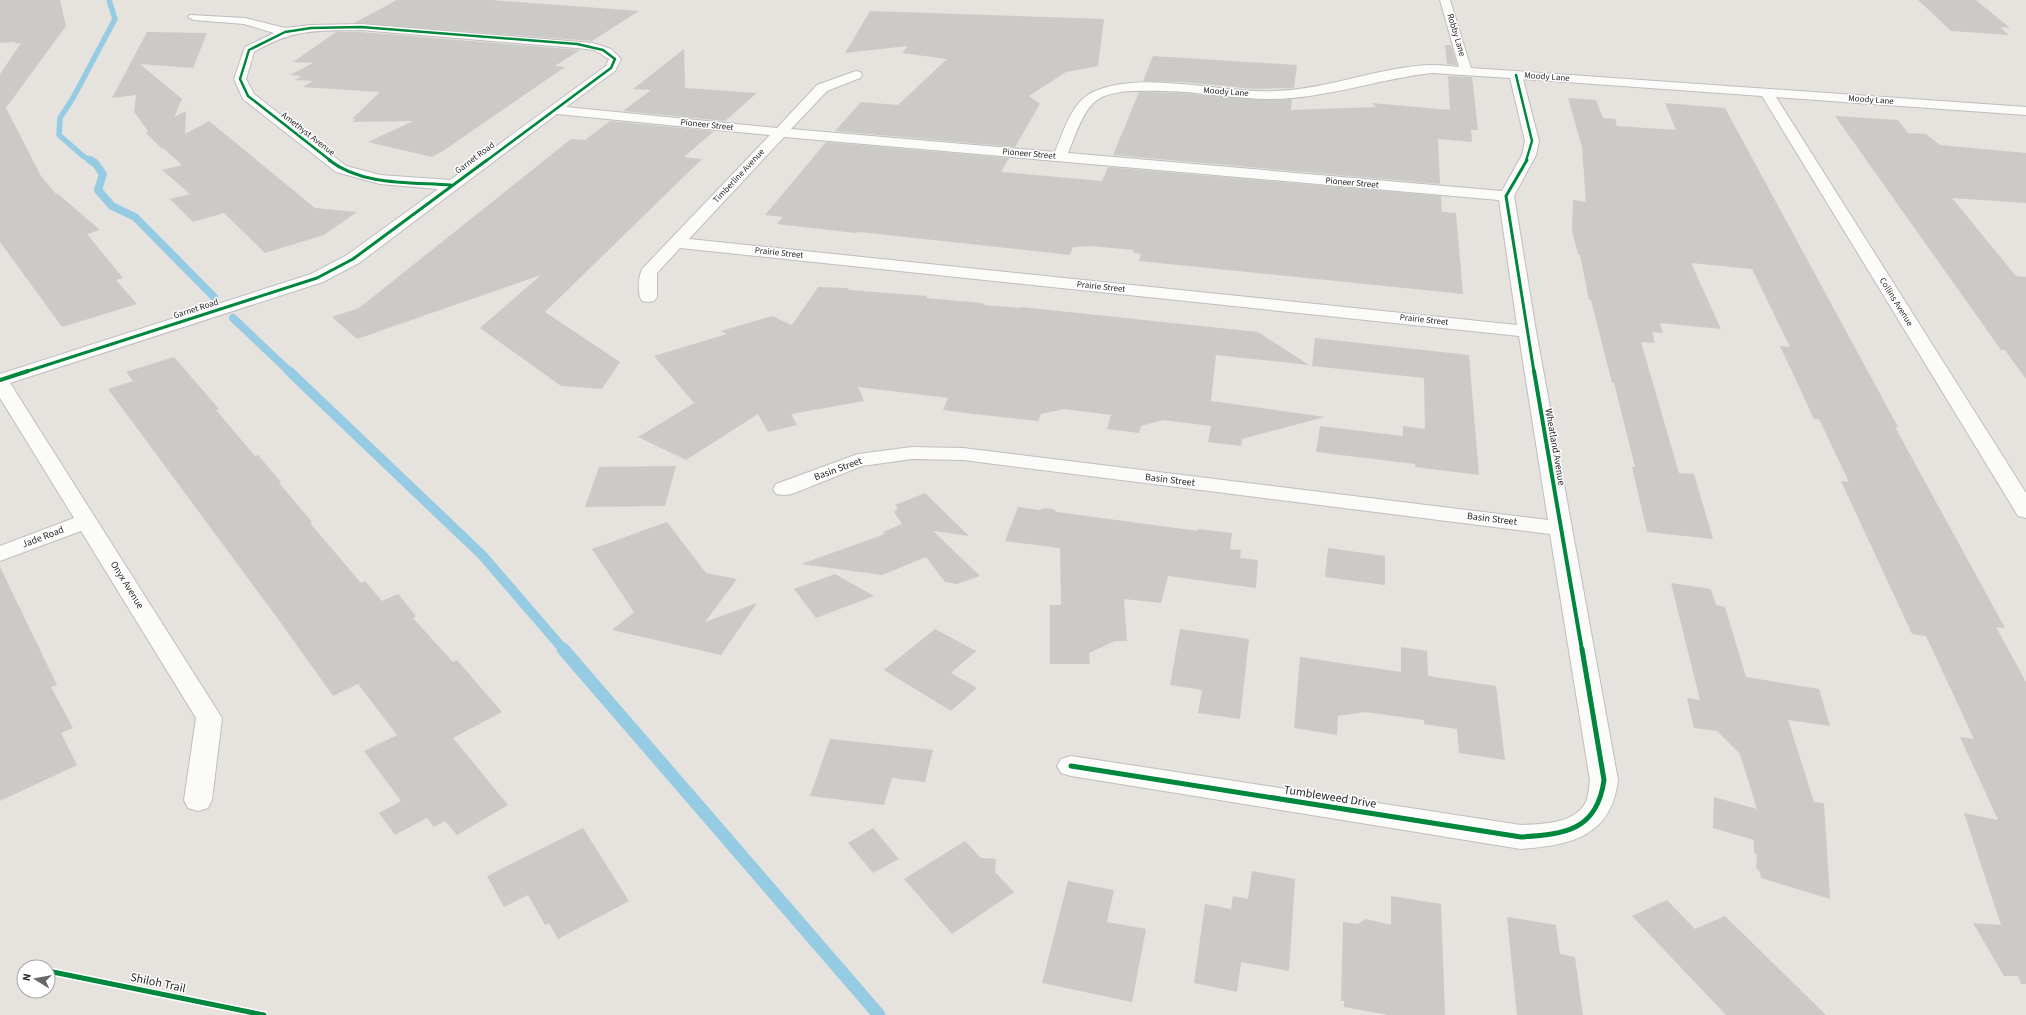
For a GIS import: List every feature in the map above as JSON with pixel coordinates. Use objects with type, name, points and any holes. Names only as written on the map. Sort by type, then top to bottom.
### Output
[{"type":"street","name":"Robby Lane","points":[[1445,0],[1466,71]]},
{"type":"street","points":[[194,17],[245,21],[285,32]]},
{"type":"street","name":"Garnet Road","points":[[0,381],[317,278],[353,259],[611,68],[615,59],[610,52],[598,47],[577,44],[361,27],[311,28],[285,32]]},
{"type":"street","name":"Amethyst Avenue","points":[[285,32],[264,41],[249,50],[240,78],[248,96],[341,169],[352,174],[451,186]]},
{"type":"street","name":"Moody Lane","points":[[1060,156],[1085,104],[1096,95],[1114,90],[1163,87],[1268,95],[1292,94],[1407,71],[1432,69],[2026,111]]},
{"type":"street","points":[[1506,196],[1517,179],[1529,155],[1532,141],[1516,74]]},
{"type":"street","name":"Timberline Avenue","points":[[648,297],[648,272],[822,88],[856,75]]},
{"type":"street","name":"Collins Avenue","points":[[1767,93],[2026,511]]},
{"type":"street","name":"Pioneer Street","points":[[553,110],[780,132],[1506,196]]},
{"type":"street","name":"Wheatland Avenue","points":[[1506,196],[1527,331],[1604,780],[1599,804],[1585,823]]},
{"type":"street","name":"Prairie Street","points":[[676,243],[1527,331]]},
{"type":"street","name":"Onyx Avenue","points":[[0,381],[209,718],[198,800]]},
{"type":"street","name":"Basin Street","points":[[784,489],[858,460],[912,453],[963,454],[1561,528]]},
{"type":"street","name":"Jade Road","points":[[0,554],[87,521]]},
{"type":"street","name":"Tumbleweed Drive","points":[[1072,766],[1521,837],[1557,834],[1585,823]]},
{"type":"building","points":[[0,0],[60,0],[66,26],[6,108],[41,176],[56,194],[58,194],[100,230],[87,234],[123,278],[116,280],[137,304],[62,327],[0,242],[0,74],[21,43],[0,43]]},
{"type":"building","points":[[397,0],[491,0],[639,11],[592,41],[354,23]]},
{"type":"building","points":[[1918,0],[1976,0],[2010,28],[2000,27],[2009,35],[1951,31]]},
{"type":"building","points":[[870,11],[1104,19],[1098,66],[1066,72],[1029,96],[1040,104],[1015,147],[835,131],[861,102],[898,105],[947,59],[902,53],[908,46],[845,53]]},
{"type":"building","points":[[147,32],[207,33],[193,68],[140,64],[182,99],[174,117],[186,111],[185,134],[209,121],[315,208],[357,212],[324,235],[265,253],[224,213],[193,222],[170,199],[190,194],[162,170],[182,165],[163,148],[162,149],[146,133],[148,131],[134,112],[136,95],[112,98]]},
{"type":"building","points":[[336,32],[361,32],[580,50],[555,66],[565,67],[432,157],[368,142],[413,121],[353,122],[355,119],[352,119],[380,92],[303,87],[313,81],[295,80],[302,76],[290,75],[313,63],[293,62]]},
{"type":"building","points":[[1445,45],[1451,45],[1457,65],[1447,64]]},
{"type":"building","points":[[684,49],[685,88],[757,93],[725,121],[623,111],[651,90],[633,89]]},
{"type":"building","points":[[1153,56],[1297,65],[1294,88],[1255,89],[1183,82],[1143,81]]},
{"type":"building","points":[[1448,76],[1472,77],[1478,130],[1471,130],[1472,142],[1438,139],[1440,184],[1113,155],[1139,92],[1181,93],[1260,100],[1292,99],[1291,110],[1376,107],[1372,103],[1450,110]]},
{"type":"building","points":[[1568,98],[1596,100],[1603,118],[1615,119],[1617,126],[1676,130],[1665,103],[1725,108],[1898,427],[1895,427],[2005,628],[1996,627],[2026,682],[2026,984],[2021,984],[2018,976],[2004,976],[1973,923],[2001,925],[1964,813],[1998,820],[1960,737],[1974,739],[1926,636],[1912,634],[1841,481],[1849,482],[1819,419],[1814,419],[1780,346],[1790,347],[1752,269],[1691,263],[1721,329],[1660,323],[1663,333],[1652,332],[1655,343],[1641,342],[1679,473],[1694,474],[1713,539],[1647,532],[1632,467],[1635,467],[1614,383],[1612,383],[1591,300],[1589,300],[1580,255],[1578,254],[1572,231],[1573,200],[1586,202],[1582,147]]},
{"type":"building","points":[[1835,116],[1898,120],[1908,133],[1926,134],[1940,145],[2026,153],[2026,203],[1952,198],[2016,276],[2026,277],[2026,379],[2005,350],[2001,350]]},
{"type":"building","points":[[610,121],[714,131],[684,157],[702,159],[545,312],[620,362],[602,389],[561,386],[480,328],[541,275],[357,339],[332,317],[359,308],[571,139],[585,140]]},
{"type":"building","points":[[826,142],[1009,158],[1001,172],[1102,181],[1108,167],[1441,196],[1442,212],[1456,213],[1463,294],[1139,261],[1141,254],[1133,253],[1134,250],[1090,246],[1073,247],[1070,255],[777,224],[783,217],[765,215]]},
{"type":"building","points":[[818,287],[847,288],[849,290],[927,296],[926,298],[982,303],[985,305],[1021,307],[1258,332],[1309,365],[1216,355],[1211,401],[1325,417],[1242,439],[1241,446],[1208,442],[1211,426],[1163,420],[1141,426],[1139,433],[1107,429],[1111,415],[1064,409],[1041,414],[1038,421],[974,414],[943,410],[948,398],[858,387],[864,401],[791,414],[797,425],[768,432],[758,414],[686,460],[638,437],[694,403],[654,356],[727,334],[721,331],[772,316],[792,325]]},
{"type":"building","points":[[1315,338],[1469,355],[1479,475],[1415,467],[1415,464],[1316,452],[1320,426],[1403,436],[1403,426],[1425,429],[1424,378],[1312,366]]},
{"type":"building","points":[[174,357],[219,409],[216,410],[255,456],[258,455],[281,482],[279,483],[312,522],[310,523],[361,583],[365,581],[382,601],[398,594],[416,616],[413,618],[453,662],[457,660],[502,712],[453,738],[508,805],[457,835],[445,821],[434,827],[427,818],[395,835],[379,813],[401,801],[364,751],[397,735],[358,684],[333,696],[108,389],[133,381],[126,372]]},
{"type":"building","points":[[676,466],[665,506],[585,507],[599,467]]},
{"type":"building","points":[[925,493],[969,536],[933,531],[980,576],[957,584],[945,582],[926,557],[882,575],[801,564],[885,534],[883,532],[902,524],[894,512],[898,508],[895,505]]},
{"type":"building","points":[[1018,507],[1039,510],[1045,508],[1053,509],[1057,512],[1198,531],[1198,529],[1232,533],[1230,549],[1241,550],[1240,558],[1258,560],[1256,588],[1168,576],[1161,603],[1124,599],[1127,641],[1115,641],[1089,653],[1090,664],[1050,664],[1050,605],[1061,605],[1060,548],[1005,541]]},
{"type":"building","points":[[667,522],[706,573],[737,579],[705,622],[757,603],[721,655],[612,630],[634,612],[592,549]]},
{"type":"building","points":[[1328,548],[1385,556],[1385,585],[1325,577]]},
{"type":"building","points":[[0,567],[57,685],[51,687],[73,728],[61,733],[77,765],[0,801]]},
{"type":"building","points":[[835,574],[874,596],[816,618],[794,589]]},
{"type":"building","points":[[1671,583],[1711,589],[1716,605],[1725,607],[1746,677],[1819,689],[1830,726],[1788,720],[1814,802],[1824,803],[1830,899],[1761,878],[1760,872],[1756,868],[1757,854],[1754,853],[1754,840],[1713,828],[1714,797],[1757,809],[1740,754],[1717,731],[1694,728],[1687,698],[1700,700]]},
{"type":"building","points":[[935,629],[976,651],[951,673],[977,688],[951,711],[884,670]]},
{"type":"building","points":[[1180,629],[1249,639],[1240,719],[1198,713],[1202,690],[1170,685]]},
{"type":"building","points":[[1401,647],[1427,651],[1428,676],[1496,686],[1505,760],[1459,753],[1457,729],[1424,724],[1424,720],[1365,712],[1338,716],[1337,735],[1294,728],[1300,657],[1401,672]]},
{"type":"building","points":[[830,739],[933,750],[925,782],[892,778],[884,805],[810,796]]},
{"type":"building","points":[[583,828],[629,901],[558,939],[549,923],[545,925],[528,895],[504,907],[487,876]]},
{"type":"building","points":[[873,828],[899,859],[873,873],[848,843]]},
{"type":"building","points":[[965,841],[981,858],[996,859],[995,872],[1014,892],[952,934],[904,879]]},
{"type":"building","points":[[1252,871],[1295,879],[1289,971],[1241,962],[1237,992],[1194,983],[1205,904],[1231,909],[1233,896],[1248,899]]},
{"type":"building","points":[[1068,881],[1114,890],[1107,922],[1146,929],[1132,1002],[1042,983]]},
{"type":"building","points":[[1391,896],[1441,904],[1445,1015],[1388,1015],[1344,1007],[1344,1001],[1341,1001],[1343,922],[1358,924],[1366,919],[1391,925]]},
{"type":"building","points":[[1667,900],[1695,929],[1725,916],[1826,1015],[1726,1015],[1632,916]]},
{"type":"building","points":[[1507,917],[1556,925],[1560,954],[1575,957],[1583,1015],[1517,1015]]},
{"type":"waterway","points":[[91,161],[59,135],[60,118],[73,98],[115,19],[109,0]]},
{"type":"waterway","points":[[90,160],[95,163],[103,174],[98,190],[112,206],[135,217],[214,297]]},
{"type":"waterway","points":[[233,318],[290,372]]},
{"type":"waterway","points":[[289,371],[482,555],[564,650]]},
{"type":"waterway","points":[[563,649],[879,1015]]},
{"type":"cycle path","points":[[0,380],[317,278],[353,259],[611,68],[615,59],[607,52],[593,46],[361,27],[311,28],[285,32],[264,41],[249,50],[240,79],[248,96],[341,169],[366,177],[451,185]]},
{"type":"cycle path","points":[[1071,766],[1521,837],[1554,834],[1575,827],[1584,822],[1599,804],[1602,796],[1604,780],[1527,331],[1506,196],[1517,179],[1529,155],[1532,141],[1516,75]]},
{"type":"cycle path","name":"Shiloh Trail","points":[[56,973],[264,1015]]}]
